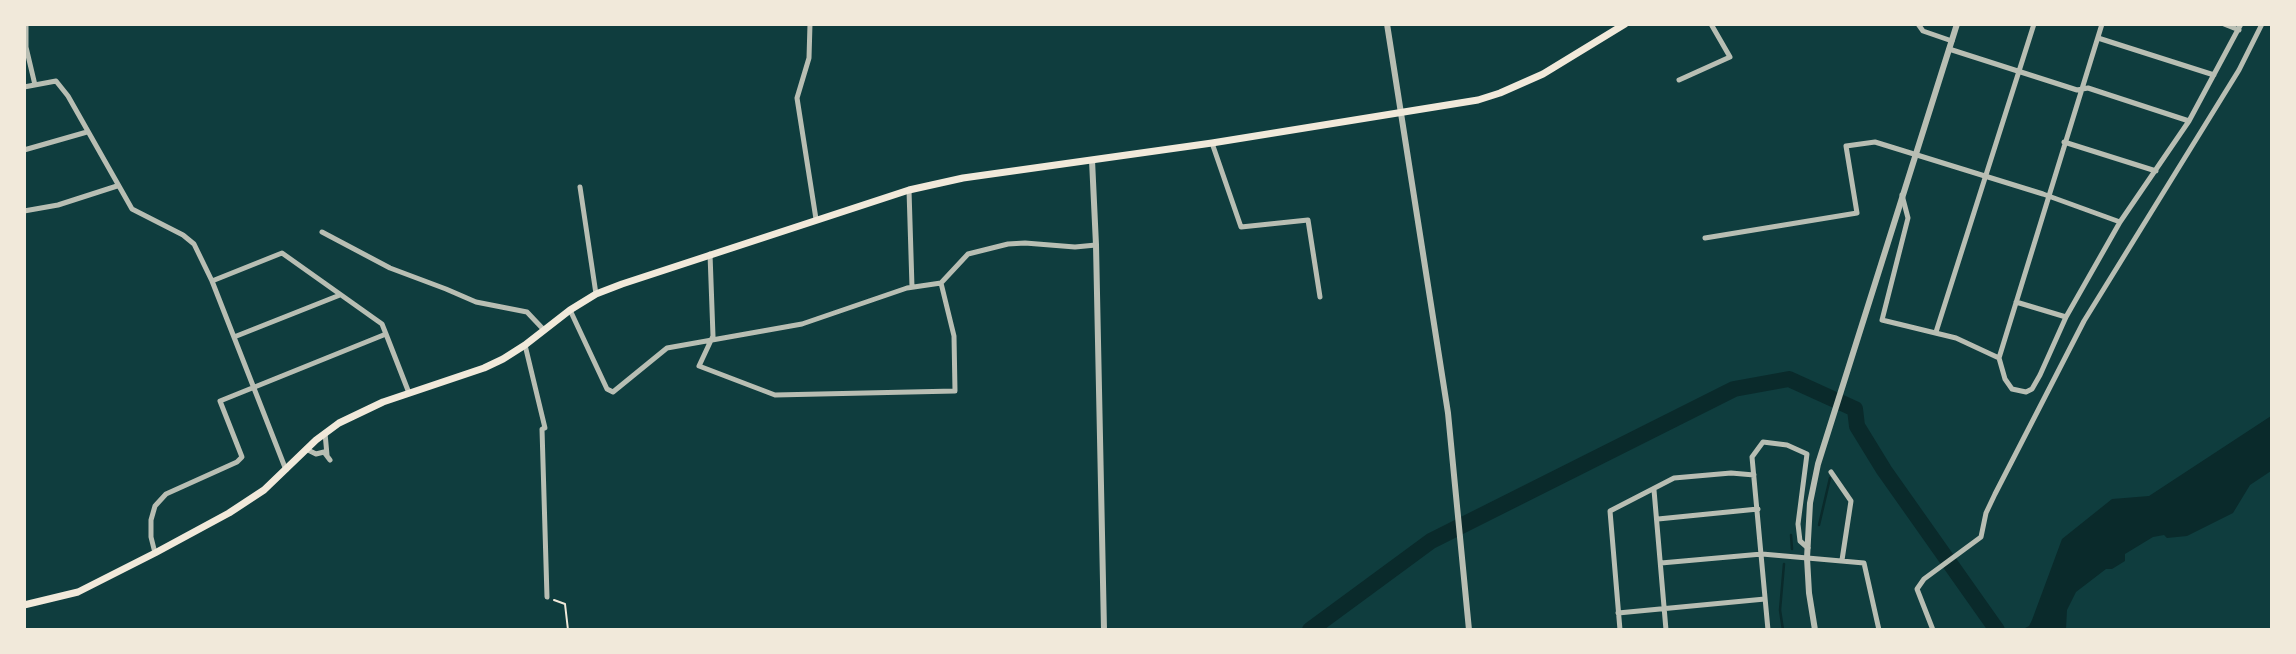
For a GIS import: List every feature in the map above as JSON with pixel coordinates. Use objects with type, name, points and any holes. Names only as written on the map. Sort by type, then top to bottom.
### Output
[{"type":"main road","points":[[24,605],[78,592],[155,553],[245,503],[286,470],[325,432],[365,409],[484,368],[525,345],[569,310],[596,294],[622,284],[909,190],[963,178],[1212,143],[1469,102],[1500,93],[1543,74],[1625,24]]},
{"type":"street","points":[[26,24],[26,47],[35,85]]},
{"type":"street","points":[[810,24],[809,58],[797,98],[816,219]]},
{"type":"street","points":[[1387,24],[1448,413],[1469,629]]},
{"type":"street","points":[[1679,80],[1730,57],[1711,24]]},
{"type":"street","points":[[1918,24],[1923,32],[1952,41]]},
{"type":"street","points":[[1815,629],[1807,558],[1810,503],[1818,464],[1957,24]]},
{"type":"street","points":[[1936,332],[2034,24]]},
{"type":"street","points":[[2102,24],[1999,358],[2005,379],[2012,389],[2026,392],[2032,389],[2066,317],[2120,222],[2189,121],[2240,27],[2224,24]]},
{"type":"street","points":[[1933,629],[1917,589],[1924,579],[1981,537],[1986,513],[1995,494],[2097,296],[2208,120],[2262,24]]},
{"type":"street","points":[[2098,38],[2214,75]]},
{"type":"street","points":[[1949,49],[2077,90],[2088,88],[2189,121]]},
{"type":"street","points":[[24,87],[56,81],[132,209],[183,235],[194,244],[212,281],[286,470]]},
{"type":"street","points":[[24,150],[88,132]]},
{"type":"street","points":[[1705,238],[1857,213],[1846,146],[1875,142],[2120,222]]},
{"type":"street","points":[[2064,142],[2156,171]]},
{"type":"street","points":[[1212,143],[1241,227],[1308,220],[1320,297]]},
{"type":"street","points":[[1092,160],[1104,629]]},
{"type":"street","points":[[24,211],[58,205],[117,186]]},
{"type":"street","points":[[580,187],[596,294]]},
{"type":"street","points":[[909,190],[912,287]]},
{"type":"street","points":[[1902,195],[1908,218],[1882,320],[1956,338],[1999,358]]},
{"type":"street","points":[[322,232],[390,268],[476,303],[527,312],[544,330]]},
{"type":"street","points":[[569,310],[607,389],[613,392],[667,348],[802,324],[912,287],[941,283],[968,254],[1008,244],[1075,247],[1096,245]]},
{"type":"street","points":[[212,281],[282,253],[382,324],[409,393]]},
{"type":"street","points":[[710,254],[712,340],[699,366],[775,395],[955,391],[954,336],[941,283]]},
{"type":"street","points":[[234,337],[340,295]]},
{"type":"street","points":[[2016,302],[2066,317]]},
{"type":"street","points":[[155,553],[151,520],[155,506],[166,494],[243,457],[220,401],[386,334]]},
{"type":"street","points":[[525,345],[545,428],[542,429],[547,597]]},
{"type":"street","points":[[306,449],[316,454],[324,452],[329,457],[325,432]]},
{"type":"street","points":[[1768,629],[1752,457],[1763,442],[1787,445],[1807,454],[1798,524],[1800,541],[1808,548]]},
{"type":"street","points":[[1831,472],[1851,501],[1842,560]]},
{"type":"street","points":[[1620,629],[1610,511],[1674,478],[1731,473],[1754,475]]},
{"type":"street","points":[[1654,490],[1666,629]]},
{"type":"street","points":[[1658,519],[1758,509]]},
{"type":"street","points":[[1661,564],[1762,554],[1864,563],[1879,629]]},
{"type":"street","points":[[1618,613],[1765,599]]},
{"type":"path","points":[[547,597],[565,604],[568,629]]},
{"type":"water","points":[[2271,416],[2271,471],[2250,485],[2233,513],[2187,536],[2153,537],[2125,554],[2125,561],[2112,569],[2106,569],[2076,592],[2067,610],[2066,629],[2023,629],[2029,626],[2032,620],[2062,539],[2112,499],[2149,496]]},
{"type":"waterway","points":[[1310,630],[1431,541],[1734,389],[1789,379],[1855,409],[1857,426],[1884,470],[1997,630]]},
{"type":"waterway","points":[[1819,525],[1830,478]]},
{"type":"waterway","points":[[1791,535],[1792,549]]},
{"type":"waterway","points":[[1783,630],[1780,610],[1784,564]]}]
